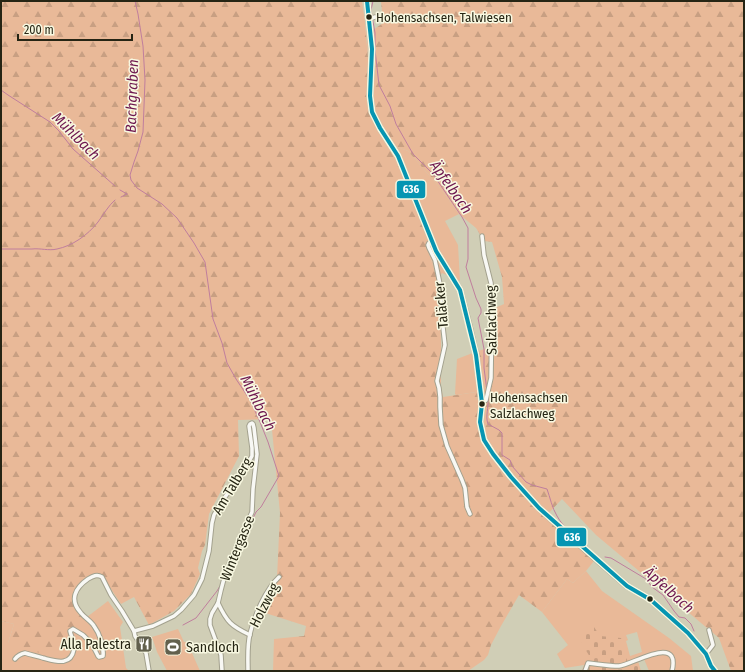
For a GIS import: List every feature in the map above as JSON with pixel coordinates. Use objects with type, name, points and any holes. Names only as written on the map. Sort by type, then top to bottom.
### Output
[{"type":"street","points":[[367,1],[372,49],[370,96],[372,112],[380,128],[398,156],[432,242]]},
{"type":"street","points":[[368,19],[375,17]]},
{"type":"street","name":"Salzlachweg","points":[[482,236],[484,255],[491,283],[492,307],[491,378],[486,400],[482,403]]},
{"type":"street","name":"Taläcker","points":[[470,514],[467,507],[462,480],[447,446],[441,425],[440,397],[437,382],[445,345],[441,310],[441,289],[435,260],[428,245],[432,242],[460,290],[470,325],[476,355],[482,403],[480,422],[484,440],[493,454],[511,477],[539,508],[626,586],[651,600],[688,633],[706,654],[715,671]]},
{"type":"street","name":"Wintergasse","points":[[222,671],[221,655],[210,625],[210,619],[218,603],[220,590],[226,571],[252,512],[257,454],[254,428],[252,423],[250,424]]},
{"type":"street","name":"Am Talberg","points":[[134,631],[153,626],[174,616],[194,595],[202,579],[209,551],[214,515],[252,456],[248,426],[250,424]]},
{"type":"street","points":[[15,659],[21,653],[25,653],[57,662],[66,661],[69,659],[74,649],[73,639],[70,633],[73,629],[83,635],[92,644],[99,657],[103,656],[99,636],[94,626],[77,608],[74,598],[75,593],[82,583],[91,576],[96,575],[102,577],[111,595],[134,631],[135,636],[146,653],[149,671]]},
{"type":"street","name":"Holzweg","points":[[248,671],[250,635],[257,613],[267,593],[279,577]]},
{"type":"street","name":"Holzweg","points":[[218,603],[224,615],[232,625],[250,635]]},
{"type":"street","points":[[706,654],[712,645],[709,630]]},
{"type":"street","points":[[586,671],[588,663],[619,666],[645,656],[661,653],[669,654],[671,656],[673,664],[672,671]]},
{"type":"green space","points":[[1,1],[362,1],[373,119],[397,162],[430,239],[426,244],[439,285],[441,387],[443,397],[483,391],[478,351],[492,347],[495,308],[504,304],[502,277],[492,242],[484,241],[476,228],[459,214],[440,188],[408,151],[395,146],[381,125],[373,107],[373,30],[383,23],[381,1],[744,1],[744,671],[731,671],[719,638],[596,535],[562,499],[546,516],[594,561],[573,583],[567,579],[542,612],[519,595],[491,645],[488,655],[484,660],[468,671],[273,671],[274,639],[304,636],[306,626],[259,611],[277,578],[280,513],[271,419],[238,420],[239,456],[209,514],[205,545],[198,568],[200,574],[191,594],[174,611],[149,625],[134,597],[121,604],[103,577],[95,576],[79,585],[72,596],[87,617],[53,657],[8,643],[14,624],[1,621]]},
{"type":"green space","points":[[366,30],[373,30],[374,51],[395,146],[408,151],[440,188],[459,214],[445,221],[458,245],[460,281],[442,273],[438,281],[426,243],[373,119]]},
{"type":"green space","points":[[478,351],[483,391],[456,395],[457,359]]},
{"type":"green space","points":[[586,571],[602,591],[669,638],[691,656],[693,671],[649,671],[644,659],[628,665],[628,669],[614,670],[590,665],[587,671],[582,671],[584,665],[565,668],[557,654],[568,645],[542,612],[567,579],[573,583]],"holes":[[[637,632],[642,652],[630,656],[626,635]]]},
{"type":"green space","points":[[108,601],[123,622],[120,627],[126,668],[129,671],[1,671],[1,621],[14,624],[8,643],[87,617]]},
{"type":"green space","points":[[592,624],[600,636],[621,638],[628,663],[603,664],[594,661],[591,658],[578,635]]},
{"type":"green space","name":"Sandloch","points":[[178,629],[184,642],[187,642],[200,671],[167,671],[157,652],[152,637]]},
{"type":"green space","points":[[638,661],[641,671],[587,671],[590,665],[613,667],[614,670],[627,669],[628,665]]},
{"type":"waterway","name":"Mühlbach","points":[[135,1],[143,46],[145,80],[143,132],[130,175],[131,180],[137,188],[162,204],[177,218],[205,262],[213,319],[222,343],[227,363],[250,400],[268,442],[279,476],[261,507],[256,512],[233,559]]},
{"type":"waterway","name":"Äpfelbach","points":[[373,1],[371,10],[375,33],[375,50],[379,85],[390,106],[396,124],[413,154],[433,174],[468,228],[468,259],[466,267],[481,309],[481,313],[478,318],[484,349],[484,368],[487,391]]},
{"type":"waterway","name":"Mühlbach","points":[[1,90],[50,122],[73,149],[115,186]]},
{"type":"waterway","name":"Mühlbach","points":[[120,190],[127,194]]},
{"type":"waterway","name":"Mühlbach","points":[[121,197],[127,194]]},
{"type":"waterway","points":[[1,249],[51,250],[63,248],[79,239],[89,231],[115,200]]},
{"type":"waterway","name":"Äpfelbach","points":[[488,398],[487,421],[488,424],[502,433],[502,455],[510,460],[512,466],[526,482],[547,489],[554,510],[560,521],[572,534],[589,548]]},
{"type":"waterway","name":"Äpfelbach","points":[[605,557],[611,558],[646,579],[652,587],[663,595],[679,617],[685,618],[691,624],[694,631]]},
{"type":"waterway","name":"Mühlbach","points":[[183,625],[196,618],[220,586]]},
{"type":"transit line","name":"636","points":[[367,1],[372,49],[370,96],[372,112],[380,128],[398,156],[436,251],[460,290],[476,355],[482,403],[480,422],[484,440],[511,477],[539,508],[627,586],[651,600],[688,633],[706,654],[715,671]]},
{"type":"place","name":"Hohensachsen, Talwiesen","points":[[369,17]]},
{"type":"place","name":"Hohensachsen Salzlachweg","points":[[482,404]]},
{"type":"place","name":"Alla Palestra","points":[[144,644]]},
{"type":"place","name":"Sandloch","points":[[173,647]]},
{"type":"water label","name":"Bachgraben","points":[[132,96]]}]
